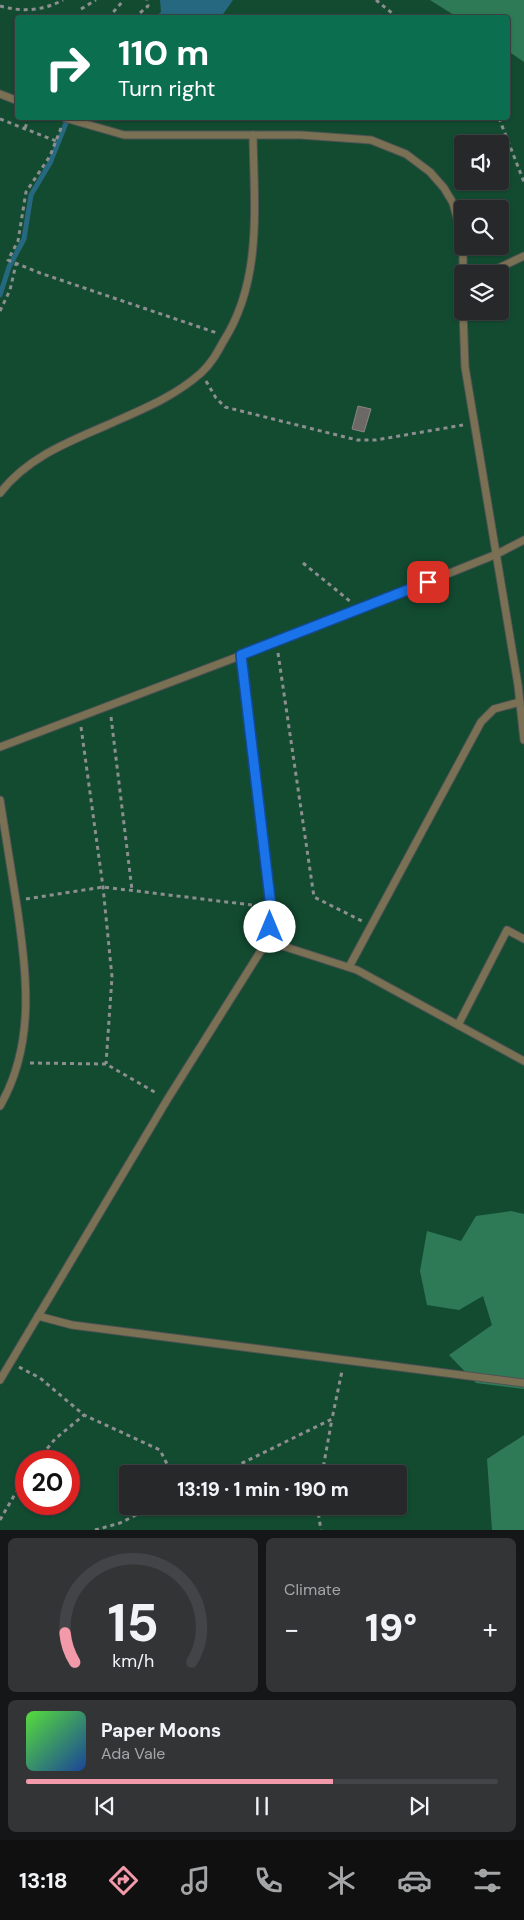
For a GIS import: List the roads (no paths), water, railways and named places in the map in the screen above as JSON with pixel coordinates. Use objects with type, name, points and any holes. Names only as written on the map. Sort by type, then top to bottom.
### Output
[{"type":"lane","points":[[0,94],[15,100]]},
{"type":"lane","points":[[72,120],[117,134],[148,136],[253,135],[371,140],[406,154],[424,166],[444,188],[454,206]]},
{"type":"lane","points":[[0,492],[14,476],[42,455],[157,402],[202,372],[226,338],[244,299],[254,258],[253,135]]},
{"type":"lane","points":[[505,265],[524,256]]},
{"type":"lane","points":[[463,320],[463,353],[497,554],[520,702],[524,740]]},
{"type":"lane","points":[[0,747],[360,609],[497,554],[524,540]]},
{"type":"lane","points":[[0,1380],[167,1100],[267,942],[271,907],[241,655]]},
{"type":"lane","points":[[349,967],[481,722],[494,709],[520,702]]},
{"type":"lane","points":[[0,800],[25,966],[27,998],[26,1022],[18,1064],[0,1106]]},
{"type":"lane","points":[[458,1025],[507,930],[524,939]]},
{"type":"lane","points":[[267,942],[349,967],[524,1061]]},
{"type":"lane","points":[[38,1316],[72,1324],[524,1383]]},
{"type":"water","points":[[160,0],[233,0],[222,15],[157,15],[161,12]]},
{"type":"waterway","points":[[0,295],[9,267],[24,239],[31,195],[50,163],[67,120]]}]
